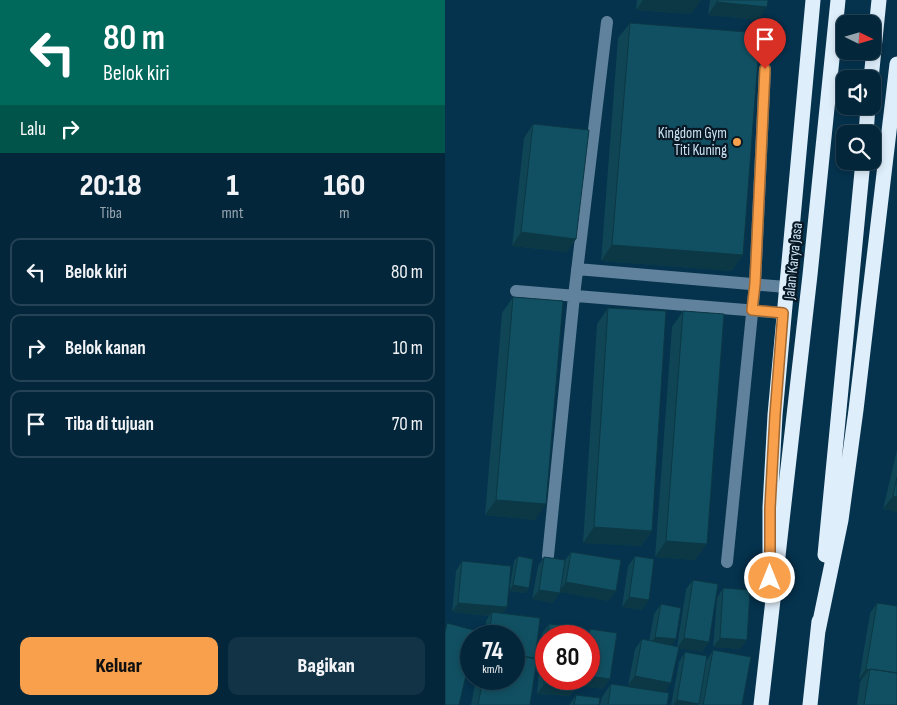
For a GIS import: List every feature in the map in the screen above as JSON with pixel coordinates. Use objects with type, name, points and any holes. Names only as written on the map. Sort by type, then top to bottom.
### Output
[{"type":"highway","points":[[770,632],[770,508],[775,415],[813,0]]},
{"type":"highway","name":"Jalan Karya Jasa","points":[[761,705],[810,275],[838,0]]},
{"type":"highway","points":[[872,70],[879,0]]},
{"type":"highway","points":[[818,631],[841,520],[897,64]]},
{"type":"highway","points":[[810,705],[862,170]]},
{"type":"street","points":[[548,556],[574,296],[607,22]]},
{"type":"street","points":[[727,562],[755,284],[765,69]]},
{"type":"street","points":[[577,270],[786,286]]},
{"type":"street","points":[[516,291],[783,313]]},
{"type":"building","points":[[718,0],[768,0],[767,7],[717,2]]},
{"type":"building","points":[[630,23],[760,33],[743,255],[612,245]]},
{"type":"building","points":[[533,124],[589,130],[576,239],[521,232]]},
{"type":"building","points":[[513,297],[563,301],[546,504],[496,500]]},
{"type":"building","points":[[608,308],[666,311],[652,531],[594,527]]},
{"type":"building","points":[[683,311],[724,314],[707,544],[666,541]]},
{"type":"building","points":[[897,477],[897,497],[893,496]]},
{"type":"building","points":[[571,552],[621,560],[616,591],[566,582]]},
{"type":"building","points":[[518,556],[533,559],[529,588],[513,585]]},
{"type":"building","points":[[635,556],[654,559],[649,600],[629,597]]},
{"type":"building","points":[[544,557],[565,560],[560,593],[539,590]]},
{"type":"building","points":[[462,561],[511,566],[507,607],[458,603]]},
{"type":"building","points":[[693,580],[718,584],[709,642],[684,638]]},
{"type":"building","points":[[723,588],[750,590],[747,640],[720,638]]},
{"type":"building","points":[[877,603],[897,606],[897,673],[866,669]]},
{"type":"building","points":[[661,604],[681,608],[676,639],[655,637]]},
{"type":"building","points":[[492,612],[540,618],[539,625],[535,625],[535,658],[525,657],[525,625],[490,625]]},
{"type":"building","points":[[447,623],[460,626],[460,690],[463,690],[459,705],[445,705],[445,633]]},
{"type":"building","points":[[600,630],[617,633],[610,679],[600,678]]},
{"type":"building","points":[[642,639],[679,647],[671,683],[635,676]]},
{"type":"building","points":[[713,650],[751,657],[742,705],[703,705]]},
{"type":"building","points":[[685,652],[707,656],[699,704],[677,700]]},
{"type":"building","points":[[525,657],[535,659],[530,705],[478,705],[481,690],[525,690]]},
{"type":"building","points":[[870,669],[897,673],[897,705],[864,705]]},
{"type":"building","points":[[611,684],[669,693],[667,705],[608,705]]},
{"type":"building","points":[[576,695],[600,698],[599,705],[574,705]]},
{"type":"place","name":"Kingdom Gym Titi Kuning","points":[[737,142]]},
{"type":"route","points":[[765,69],[755,284],[752,310],[783,313],[770,508],[770,578]]}]
